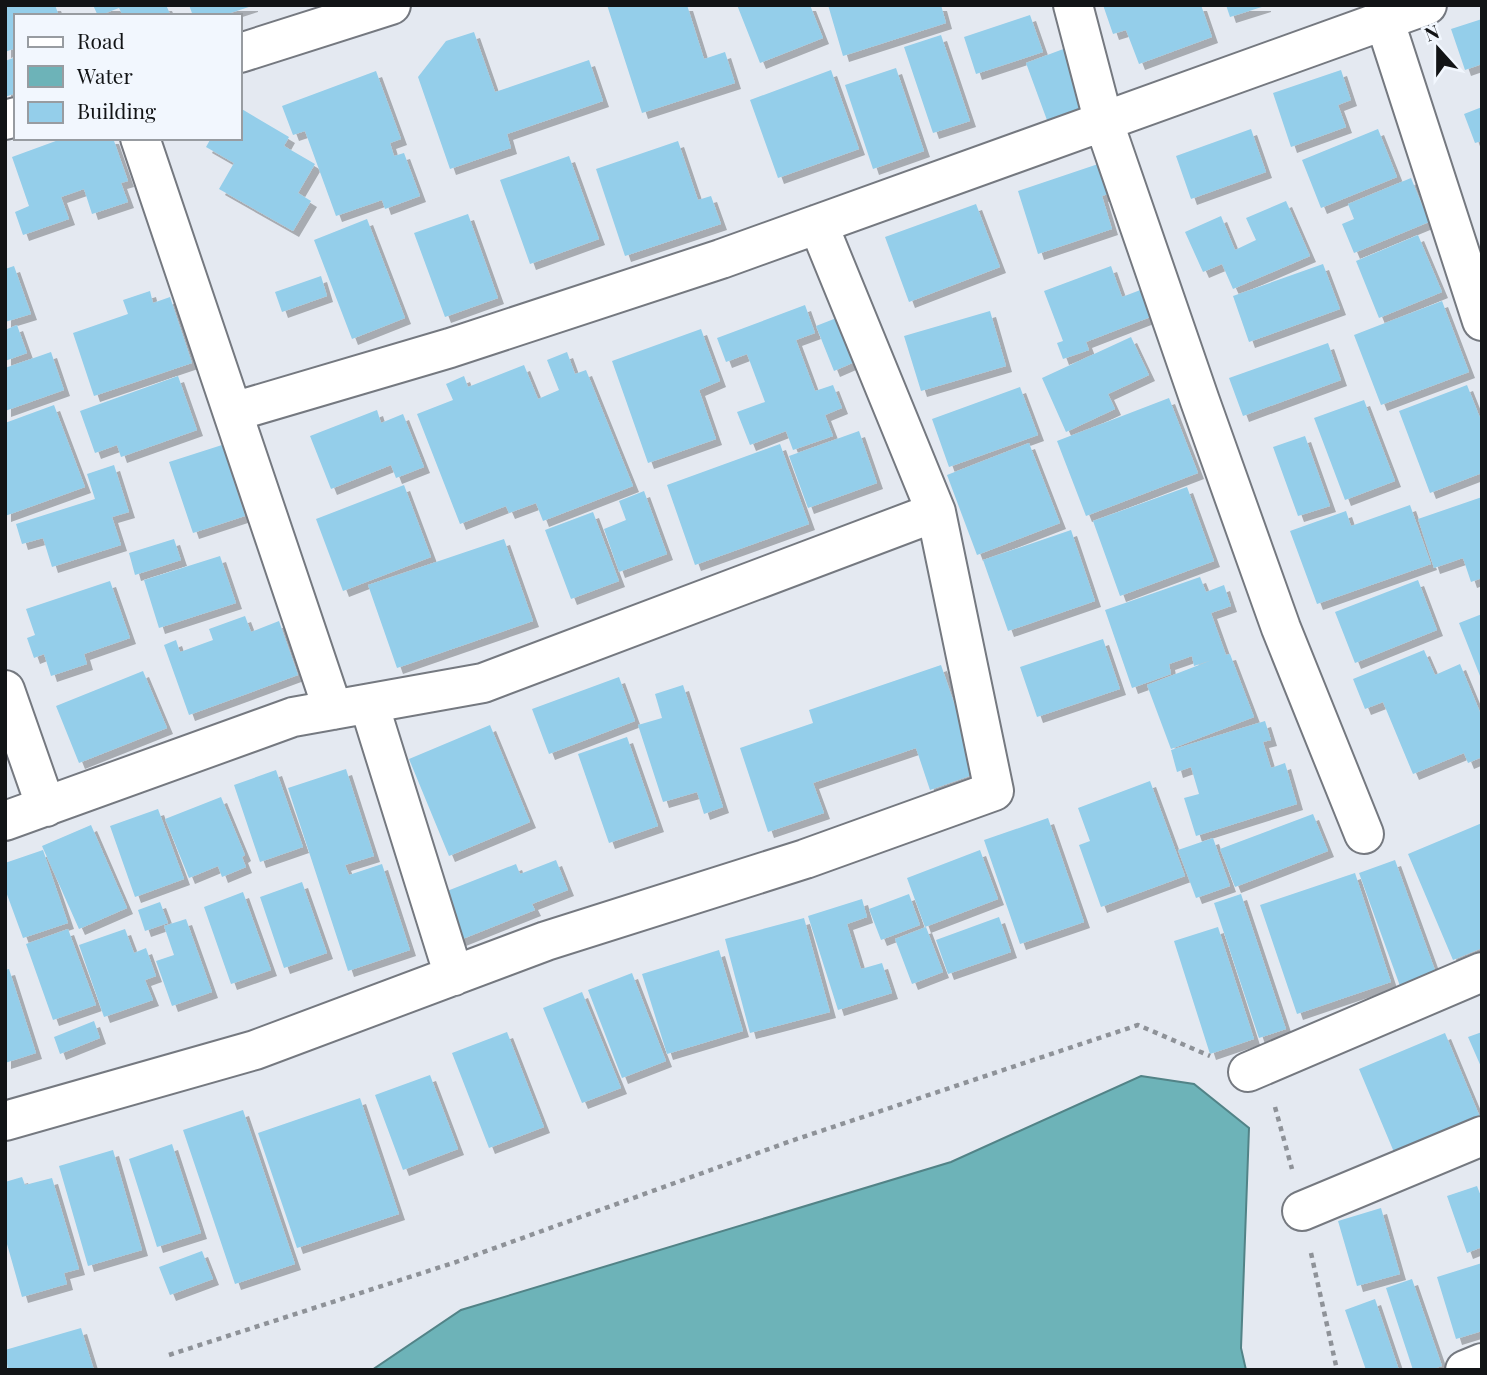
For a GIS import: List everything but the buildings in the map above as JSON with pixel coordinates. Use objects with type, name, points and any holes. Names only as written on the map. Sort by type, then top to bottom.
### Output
[{"type":"street","points":[[242,52],[391,5]]},
{"type":"street","points":[[1073,5],[1104,123],[1281,628],[1364,834]]},
{"type":"street","points":[[233,412],[450,348],[818,224],[1427,5]]},
{"type":"street","points":[[1385,22],[1482,321]]},
{"type":"street","points":[[141,140],[233,412],[351,707],[454,976]]},
{"type":"street","points":[[5,1121],[255,1050],[546,941],[805,859],[994,791],[936,512],[818,224]]},
{"type":"street","points":[[5,821],[293,717],[483,683],[936,512]]},
{"type":"street","points":[[5,690],[46,807]]},
{"type":"street","points":[[1248,1072],[1482,971]]},
{"type":"street","points":[[1302,1211],[1482,1136]]},
{"type":"street","points":[[1465,1370],[1482,1363]]},
{"type":"path","points":[[169,1354],[456,1262],[791,1141],[1138,1025],[1248,1072]]},
{"type":"water","points":[[1141,1076],[1194,1084],[1249,1128],[1241,1348],[1246,1370],[372,1370],[461,1310],[951,1162]]}]
